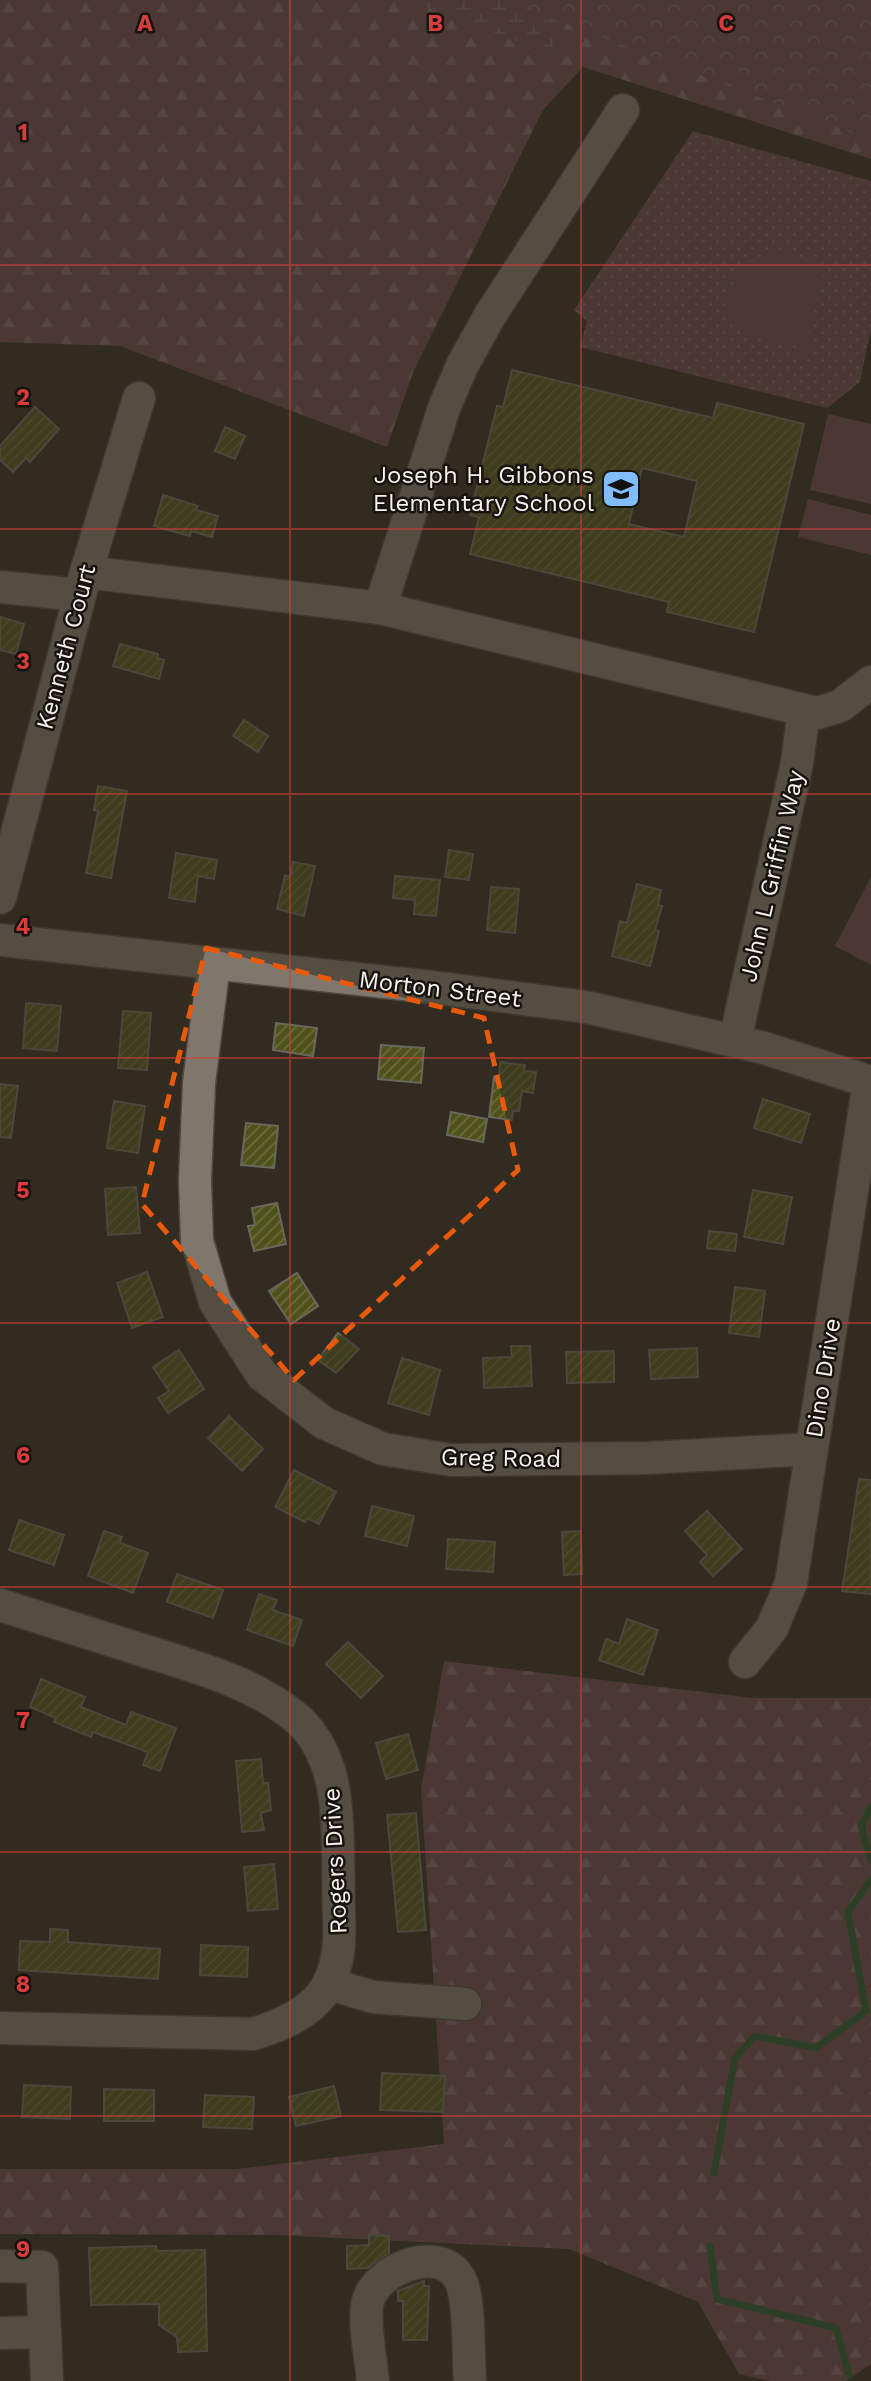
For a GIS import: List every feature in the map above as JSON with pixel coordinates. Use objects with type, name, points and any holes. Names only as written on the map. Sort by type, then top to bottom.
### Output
[{"type":"street","points":[[380,607],[444,408],[461,366],[489,317],[623,110]]},
{"type":"street","name":"Kenneth Court","points":[[0,898],[83,583],[138,398]]},
{"type":"street","points":[[0,587],[83,583],[380,607],[817,713],[829,711],[853,698],[871,682]]},
{"type":"street","name":"John L Griffin Way","points":[[735,1040],[797,763],[804,710]]},
{"type":"street","name":"Morton Street","points":[[0,940],[431,986],[586,1007],[735,1040],[870,1082]]},
{"type":"street","name":"Greg Road","points":[[214,964],[200,1083],[195,1180],[197,1241],[215,1302],[262,1375],[324,1423],[383,1449],[451,1460],[648,1458],[812,1449]]},
{"type":"street","name":"Dino Drive","points":[[745,1662],[772,1628],[788,1592],[870,1082]]},
{"type":"street","name":"Rogers Drive","points":[[0,1605],[229,1680],[282,1708],[302,1723],[317,1742],[328,1765],[334,1793],[340,1930],[337,1967],[321,1998],[291,2021],[253,2034],[0,2028]]},
{"type":"street","points":[[330,1984],[373,1997],[465,2004]]},
{"type":"street","points":[[373,2381],[367,2305],[375,2286],[387,2275],[407,2264],[432,2261],[451,2269],[462,2283],[470,2381]]},
{"type":"street","points":[[0,2266],[41,2267],[47,2381]]},
{"type":"street","points":[[0,2333],[45,2332]]},
{"type":"highlighted area","points":[[206,948],[484,1018],[518,1170],[294,1380],[142,1204]]},
{"type":"green space","points":[[0,0],[407,0],[549,54],[579,0],[871,0],[871,159],[583,67],[543,110],[414,370],[387,447],[120,346],[0,342]]},
{"type":"green space","points":[[407,0],[579,0],[549,54]]},
{"type":"green space","points":[[513,0],[871,0],[871,140],[543,15]]},
{"type":"green space","points":[[693,131],[871,181],[871,329],[860,382],[827,408],[580,347],[587,321],[574,310]]},
{"type":"green space","points":[[785,253],[814,261],[824,273],[807,340],[810,347],[807,354],[801,356],[795,344],[757,338],[737,330],[728,315],[727,306],[732,286],[743,270],[762,257]]},
{"type":"green space","points":[[828,414],[871,424],[871,504],[810,490]]},
{"type":"green space","points":[[808,499],[871,515],[871,555],[798,537]]},
{"type":"green space","points":[[871,877],[871,965],[835,946]]},
{"type":"green space","points":[[444,1661],[753,1698],[871,1698],[871,2364],[846,2381],[770,2381],[739,2374],[698,2302],[569,2249],[275,2235],[0,2234],[0,2169],[237,2169],[444,2144],[421,1789]]},
{"type":"building","name":"Joseph H. Gibbons Elementary School","points":[[512,370],[713,418],[717,403],[804,424],[754,632],[667,612],[669,602],[470,554],[479,517],[470,515],[497,406],[503,407]],"holes":[[[642,468],[697,481],[684,537],[629,524]]]},
{"type":"building","points":[[35,407],[59,429],[30,462],[26,458],[13,472],[0,460],[0,446]]},
{"type":"building","points":[[225,427],[245,436],[235,459],[215,451]]},
{"type":"building","points":[[163,495],[198,506],[196,510],[218,516],[212,537],[191,531],[190,536],[154,526]]},
{"type":"building","points":[[0,617],[24,624],[16,654],[0,650]]},
{"type":"building","points":[[120,644],[158,654],[157,658],[164,660],[159,679],[113,666]]},
{"type":"building","points":[[244,720],[268,736],[258,752],[233,736]]},
{"type":"building","points":[[98,786],[127,791],[111,878],[86,873],[98,811],[94,810]]},
{"type":"building","points":[[449,850],[473,854],[469,880],[445,877]]},
{"type":"building","points":[[176,853],[217,860],[214,879],[198,876],[195,902],[169,898]]},
{"type":"building","points":[[293,862],[315,866],[304,916],[277,909],[285,875],[290,877]]},
{"type":"building","points":[[395,876],[440,880],[436,916],[414,914],[415,900],[393,898]]},
{"type":"building","points":[[637,884],[661,890],[658,905],[662,906],[655,930],[659,931],[650,966],[612,956],[620,921],[627,923]]},
{"type":"building","points":[[491,887],[519,889],[515,933],[487,930]]},
{"type":"building","points":[[26,1003],[61,1006],[57,1051],[23,1048]]},
{"type":"building","points":[[123,1011],[151,1013],[147,1070],[118,1068]]},
{"type":"building","points":[[276,1023],[317,1028],[313,1056],[273,1050]]},
{"type":"building","points":[[381,1045],[424,1048],[421,1083],[378,1079]]},
{"type":"building","points":[[500,1062],[525,1065],[524,1071],[536,1072],[533,1093],[522,1091],[519,1111],[513,1111],[512,1120],[489,1117],[494,1077],[499,1078]]},
{"type":"building","points":[[0,1084],[18,1086],[11,1138],[0,1137]]},
{"type":"building","points":[[763,1099],[810,1114],[801,1143],[754,1128]]},
{"type":"building","points":[[114,1101],[145,1106],[138,1153],[107,1148]]},
{"type":"building","points":[[451,1112],[487,1119],[483,1142],[447,1135]]},
{"type":"building","points":[[246,1123],[278,1126],[274,1168],[241,1165]]},
{"type":"building","points":[[136,1187],[140,1233],[108,1235],[105,1189]]},
{"type":"building","points":[[753,1190],[792,1197],[783,1244],[744,1237]]},
{"type":"building","points":[[277,1203],[286,1244],[254,1251],[248,1226],[255,1225],[252,1208]]},
{"type":"building","points":[[709,1231],[737,1234],[735,1251],[707,1248]]},
{"type":"building","points":[[147,1272],[163,1317],[132,1328],[117,1283]]},
{"type":"building","points":[[297,1273],[318,1306],[291,1324],[269,1291]]},
{"type":"building","points":[[735,1287],[765,1291],[759,1337],[729,1333]]},
{"type":"building","points":[[338,1333],[359,1349],[336,1373],[318,1360]]},
{"type":"building","points":[[511,1346],[530,1346],[532,1386],[484,1388],[483,1358],[512,1357]]},
{"type":"building","points":[[697,1348],[698,1377],[651,1379],[649,1350]]},
{"type":"building","points":[[179,1350],[204,1389],[168,1413],[158,1398],[169,1391],[153,1367]]},
{"type":"building","points":[[614,1351],[614,1382],[567,1383],[566,1352]]},
{"type":"building","points":[[402,1358],[440,1370],[429,1415],[388,1403]]},
{"type":"building","points":[[229,1416],[263,1449],[242,1471],[208,1438]]},
{"type":"building","points":[[294,1470],[336,1492],[319,1524],[307,1518],[305,1522],[275,1507]]},
{"type":"building","points":[[859,1479],[871,1480],[871,1594],[842,1591]]},
{"type":"building","points":[[372,1506],[414,1516],[407,1546],[365,1536]]},
{"type":"building","points":[[707,1511],[742,1549],[713,1576],[700,1562],[707,1555],[685,1531]]},
{"type":"building","points":[[19,1520],[64,1535],[54,1565],[9,1550]]},
{"type":"building","points":[[104,1531],[122,1537],[120,1543],[148,1553],[133,1593],[88,1576]]},
{"type":"building","points":[[581,1531],[582,1574],[564,1575],[562,1532]]},
{"type":"building","points":[[448,1539],[495,1542],[493,1572],[446,1569]]},
{"type":"building","points":[[177,1574],[223,1590],[213,1618],[167,1602]]},
{"type":"building","points":[[259,1594],[277,1600],[273,1610],[302,1620],[293,1646],[247,1630]]},
{"type":"building","points":[[627,1619],[658,1630],[643,1675],[599,1660],[606,1639],[619,1644]]},
{"type":"building","points":[[348,1642],[383,1676],[361,1698],[326,1664]]},
{"type":"building","points":[[41,1679],[85,1697],[81,1707],[126,1725],[131,1712],[176,1728],[160,1771],[143,1765],[148,1752],[93,1732],[91,1737],[54,1722],[56,1718],[30,1707]]},
{"type":"building","points":[[408,1734],[418,1770],[386,1779],[376,1743]]},
{"type":"building","points":[[261,1759],[263,1783],[268,1783],[271,1810],[261,1813],[264,1830],[242,1832],[236,1761]]},
{"type":"building","points":[[416,1813],[426,1930],[398,1932],[387,1815]]},
{"type":"building","points":[[274,1864],[278,1909],[248,1911],[244,1867]]},
{"type":"building","points":[[50,1929],[68,1930],[68,1942],[160,1949],[158,1979],[19,1970],[20,1941],[50,1942]]},
{"type":"building","points":[[201,1945],[248,1947],[247,1977],[200,1975]]},
{"type":"building","points":[[382,2073],[445,2076],[443,2112],[380,2110]]},
{"type":"building","points":[[24,2085],[71,2087],[70,2119],[22,2117]]},
{"type":"building","points":[[334,2086],[341,2116],[296,2126],[289,2097]]},
{"type":"building","points":[[104,2089],[154,2090],[154,2121],[104,2121]]},
{"type":"building","points":[[205,2095],[254,2097],[252,2129],[203,2127]]},
{"type":"building","points":[[369,2235],[389,2236],[389,2253],[368,2268],[347,2269],[347,2246],[369,2245]]},
{"type":"building","points":[[156,2246],[157,2251],[205,2250],[207,2351],[178,2352],[177,2337],[159,2325],[159,2304],[91,2305],[89,2248]]},
{"type":"building","points":[[424,2281],[424,2286],[429,2286],[427,2340],[403,2340],[403,2301],[398,2301],[398,2291]]},
{"type":"waterway","points":[[871,1807],[861,1826],[871,1861]]},
{"type":"waterway","points":[[714,2173],[735,2058],[755,2036],[816,2048],[866,2011],[848,1912],[871,1880]]},
{"type":"waterway","points":[[710,2246],[717,2299],[836,2328],[849,2375]]},
{"type":"place","name":"Joseph H. Gibbons Elementary School","points":[[621,489]]}]
